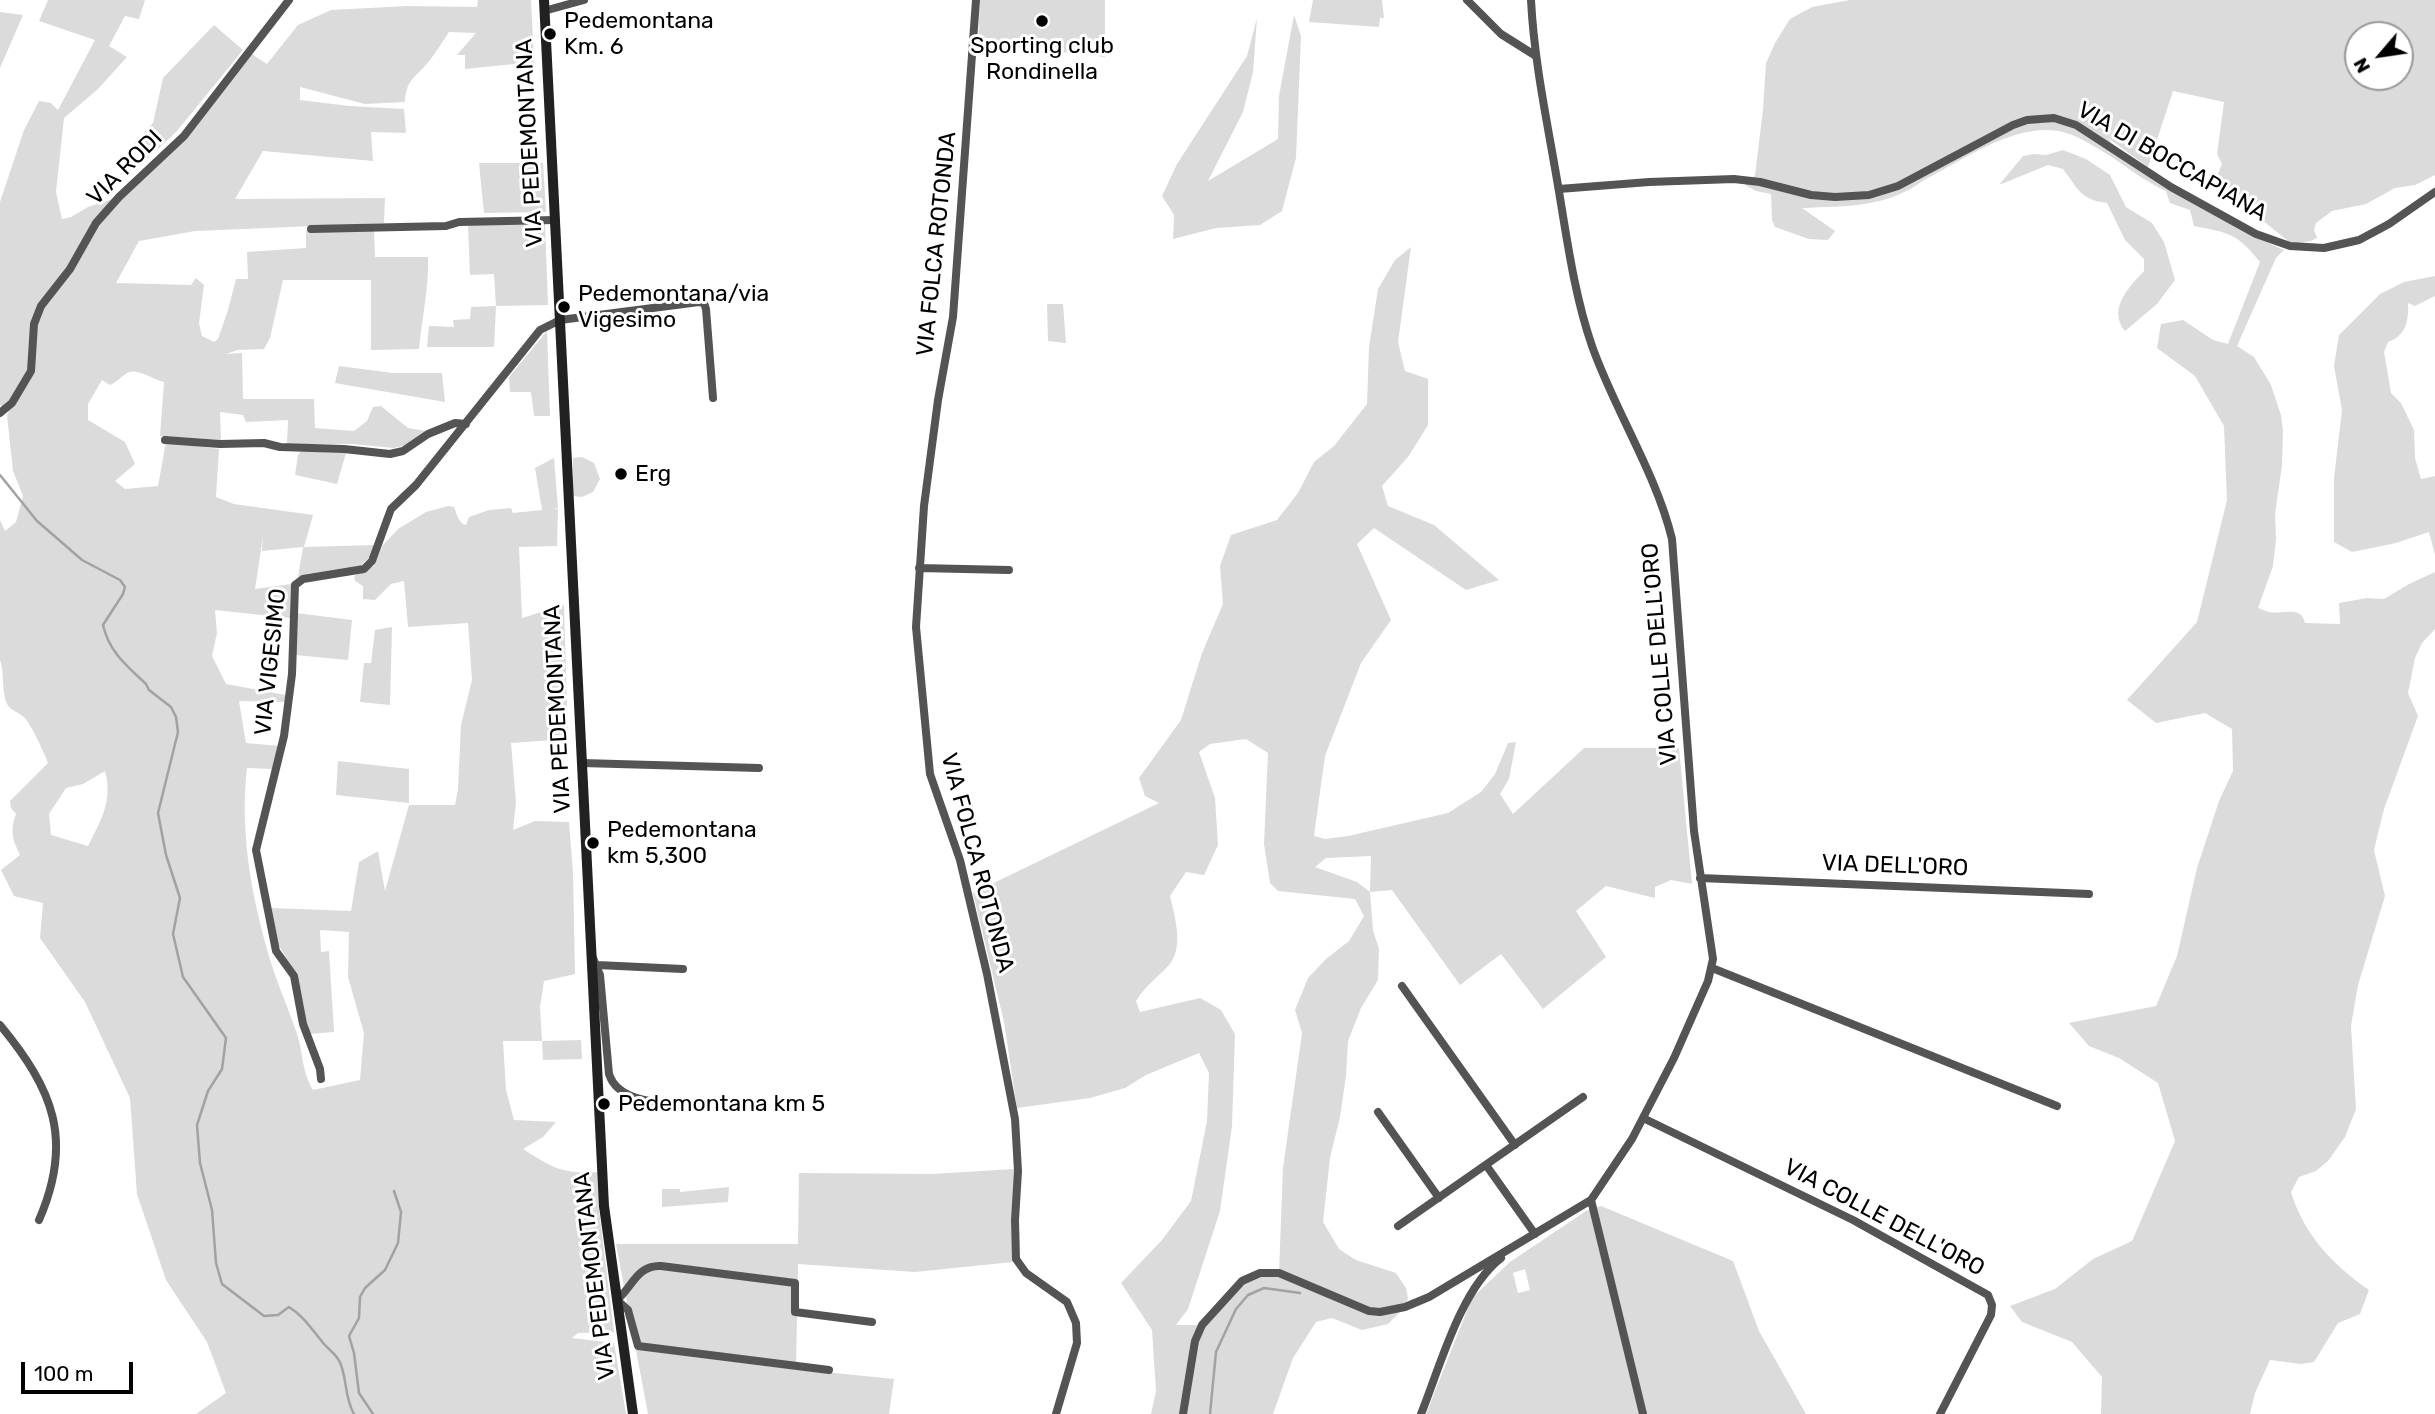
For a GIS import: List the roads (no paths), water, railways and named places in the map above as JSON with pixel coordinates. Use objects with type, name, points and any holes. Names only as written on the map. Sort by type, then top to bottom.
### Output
[{"type":"street","name":"VIA RODI","points":[[0,413],[12,403],[31,371],[34,324],[41,306],[75,262],[96,223],[119,197],[184,136],[289,0]]},
{"type":"street","points":[[544,5],[584,0]]},
{"type":"street","name":"VIA FOLCA ROTONDA","points":[[976,0],[953,317],[938,400],[919,568],[916,627],[930,774],[960,860],[987,974],[1015,1119],[1018,1171],[1016,1259],[1026,1273],[1067,1302],[1076,1323],[1077,1343],[1056,1414]]},
{"type":"street","points":[[1467,0],[1501,34],[1535,56]]},
{"type":"street","name":"VIA COLLE DELL'ORO","points":[[1183,1414],[1195,1341],[1202,1325],[1242,1281],[1251,1276],[1269,1272],[1286,1275],[1328,1296],[1369,1311],[1380,1312],[1419,1302],[1591,1200],[1643,1118],[1674,1058],[1712,968],[1713,949],[1694,831],[1672,539],[1658,496],[1591,342],[1572,264],[1535,56],[1531,0]]},
{"type":"street","name":"VIA PEDEMONTANA","points":[[544,5],[582,763],[595,961],[604,1210],[633,1414]]},
{"type":"street","name":"VIA DI BOCCAPIANA","points":[[1559,189],[1649,181],[1734,178],[1811,195],[1869,195],[1898,186],[2013,125],[2027,120],[2054,118],[2076,125],[2144,171],[2256,234],[2290,246],[2324,247],[2358,240],[2389,224],[2435,192]]},
{"type":"street","points":[[311,229],[555,220]]},
{"type":"street","points":[[560,320],[704,303],[713,398]]},
{"type":"street","name":"VIA VIGESIMO","points":[[321,1079],[320,1069],[303,1024],[294,976],[276,951],[256,850],[284,736],[292,674],[295,584],[303,579],[364,569],[372,561],[391,509],[416,485],[540,330],[560,320]]},
{"type":"street","points":[[165,440],[220,444],[264,443],[280,447],[390,454],[403,451],[428,434],[455,423],[466,424]]},
{"type":"street","points":[[919,568],[1009,570]]},
{"type":"street","points":[[582,763],[760,768]]},
{"type":"street","name":"VIA DELL'ORO","points":[[1700,878],[2089,894]]},
{"type":"street","points":[[673,1103],[635,1098],[612,1082],[600,975],[595,961],[683,969]]},
{"type":"street","points":[[1712,968],[2056,1106]]},
{"type":"street","points":[[1402,986],[1515,1145]]},
{"type":"street","points":[[0,1025],[37,1077],[49,1103],[54,1123],[56,1167],[39,1220]]},
{"type":"street","points":[[1398,1226],[1583,1097]]},
{"type":"street","points":[[1378,1112],[1439,1198]]},
{"type":"street","name":"VIA COLLE DELL'ORO","points":[[1643,1118],[1853,1220],[1985,1293],[1991,1302],[1991,1315],[1940,1414]]},
{"type":"street","points":[[1486,1165],[1535,1234]]},
{"type":"street","points":[[1591,1200],[1643,1414]]},
{"type":"street","points":[[1421,1414],[1472,1291],[1494,1264],[1520,1244]]},
{"type":"street","points":[[829,1370],[638,1346],[628,1310],[617,1300],[642,1270],[661,1266],[795,1283],[795,1312],[872,1322]]},
{"type":"waterway","points":[[0,475],[37,521],[82,560],[120,580],[125,587],[103,625],[106,635],[120,658],[149,690],[171,707],[176,717],[178,732],[158,813],[166,855],[180,898],[173,934],[183,977],[226,1038],[222,1069],[208,1091],[197,1125],[200,1163],[212,1210],[216,1263],[222,1284],[264,1316],[278,1315],[289,1307],[304,1319],[340,1362],[354,1414]]},
{"type":"waterway","points":[[373,1414],[359,1393],[349,1336],[359,1318],[360,1297],[365,1288],[385,1270],[398,1243],[401,1212],[394,1191]]},
{"type":"waterway","points":[[1210,1414],[1216,1352],[1236,1309],[1248,1295],[1264,1288],[1300,1293]]},
{"type":"place","name":"Sporting club Rondinella","points":[[1042,21]]},
{"type":"place","name":"Pedemontana Km. 6","points":[[550,34]]},
{"type":"place","name":"Pedemontana/via Vigesimo","points":[[564,307]]},
{"type":"place","name":"Erg","points":[[621,474]]},
{"type":"place","name":"Pedemontana km 5,300","points":[[593,843]]},
{"type":"place","name":"Pedemontana km 5","points":[[604,1104]]}]
